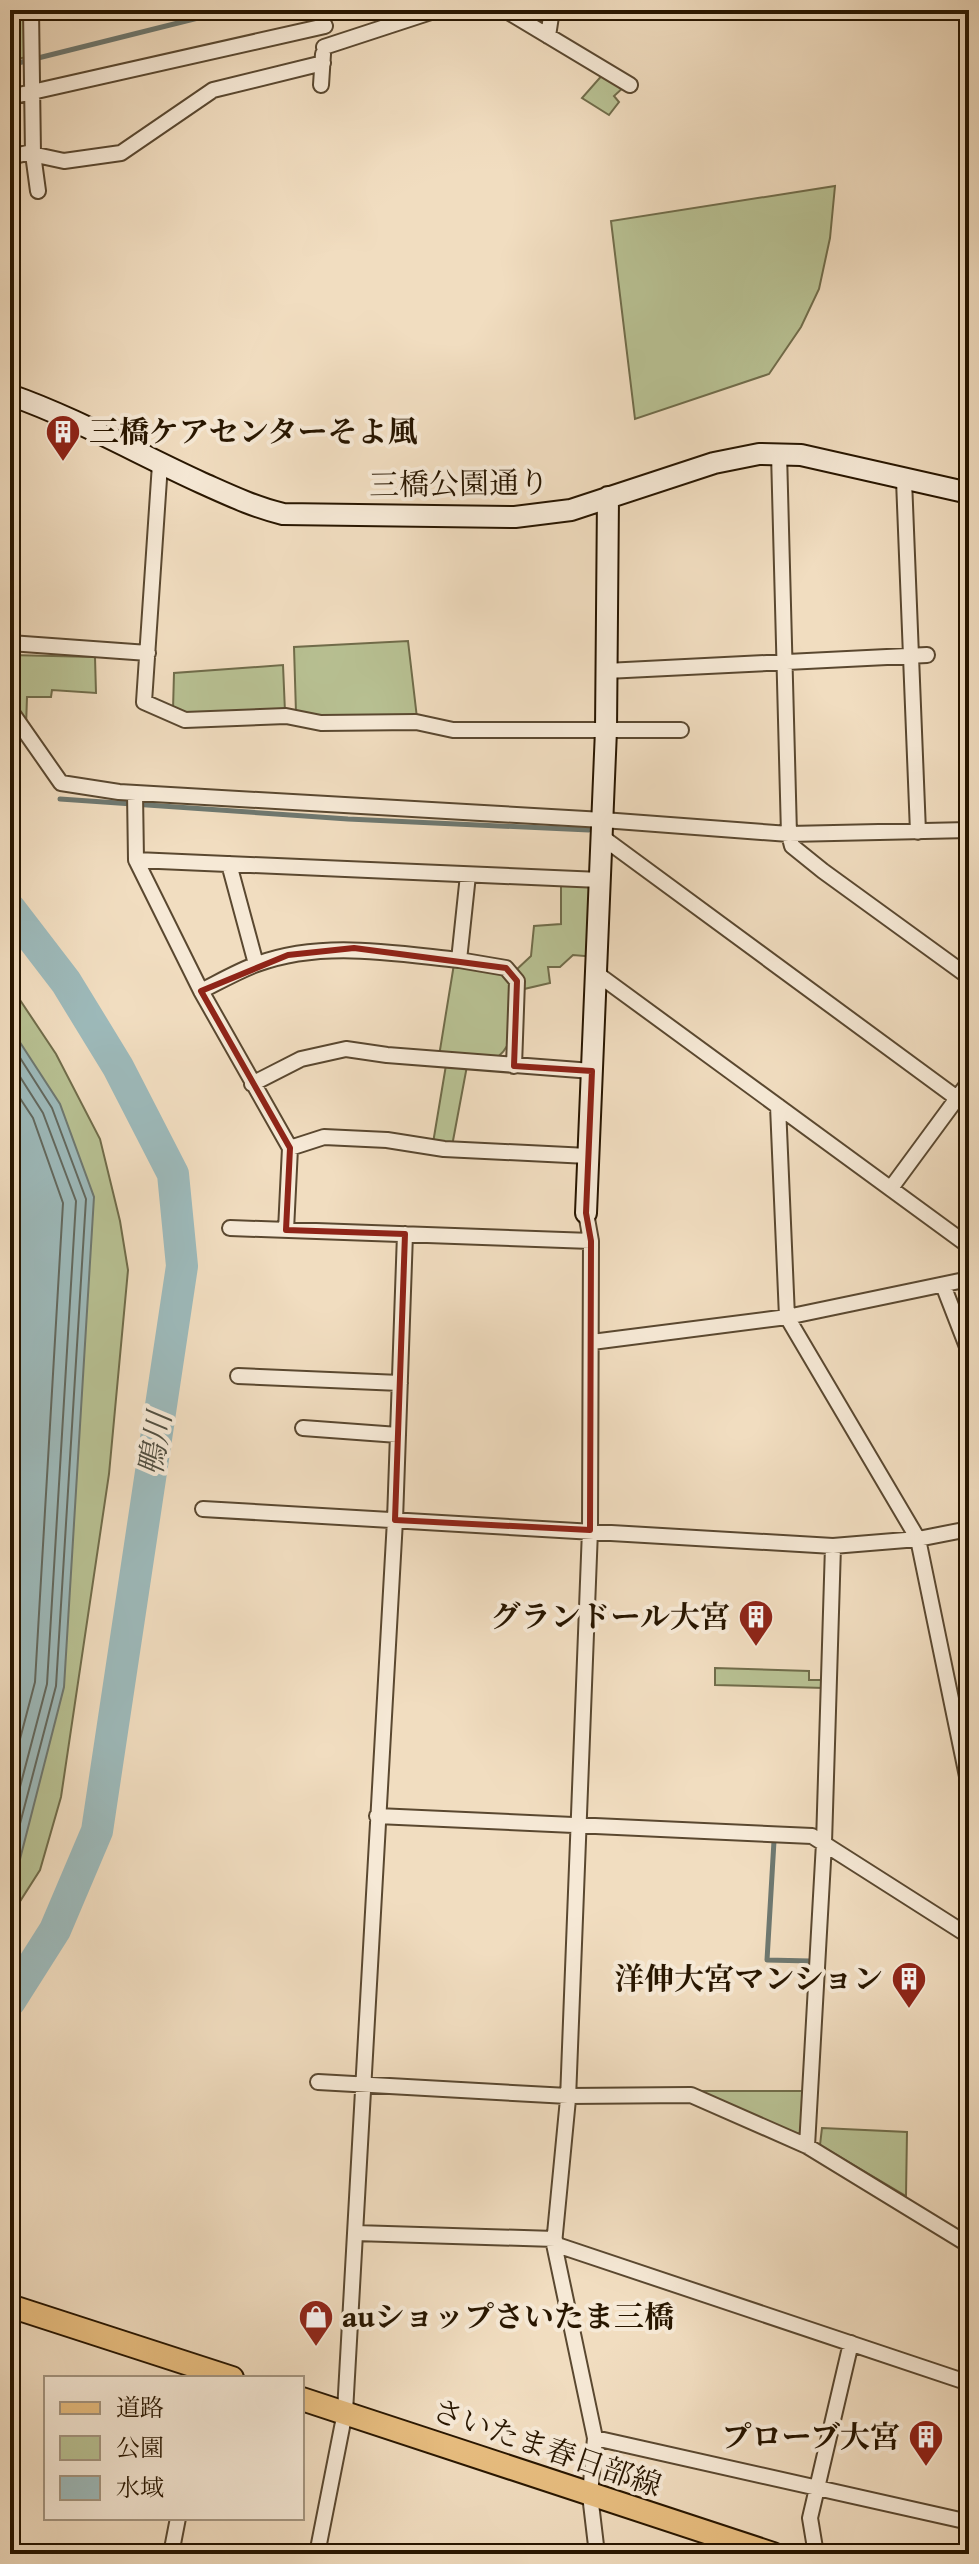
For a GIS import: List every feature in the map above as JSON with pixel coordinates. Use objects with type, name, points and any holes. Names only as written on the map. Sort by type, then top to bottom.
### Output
[{"type":"main road","points":[[10,2306],[204,2374]]},
{"type":"main road","name":"さいたま春日部線","points":[[304,2400],[773,2554]]},
{"type":"street","points":[[31,10],[33,154],[38,191]]},
{"type":"street","points":[[321,85],[326,10]]},
{"type":"street","points":[[324,47],[437,10]]},
{"type":"street","points":[[505,10],[630,85]]},
{"type":"street","points":[[548,36],[552,10]]},
{"type":"street","points":[[10,97],[325,26]]},
{"type":"street","points":[[10,157],[33,154],[64,161],[121,153],[213,90],[323,63]]},
{"type":"street","name":"三橋公園通り","points":[[10,395],[67,418],[257,508],[283,514],[515,517],[571,510],[736,457],[779,453],[825,460],[969,493]]},
{"type":"street","points":[[779,453],[789,834],[792,846],[969,977]]},
{"type":"street","points":[[160,464],[144,702],[185,720],[286,716],[321,723],[416,722],[453,730],[681,730]]},
{"type":"street","points":[[904,480],[920,656],[918,832]]},
{"type":"street","points":[[597,2554],[590,2495],[595,2438],[554,2241],[568,2096],[590,1530],[591,1241],[586,1213],[606,730],[608,497]]},
{"type":"street","points":[[10,643],[148,653]]},
{"type":"street","points":[[606,671],[920,656]]},
{"type":"street","points":[[10,710],[61,783],[135,793],[602,828],[789,834],[969,830]]},
{"type":"street","points":[[135,793],[136,860],[201,991],[290,1148],[286,1230]]},
{"type":"street","points":[[602,828],[963,1103]]},
{"type":"street","points":[[136,860],[600,880]]},
{"type":"street","points":[[229,864],[256,964]]},
{"type":"street","points":[[459,960],[468,875]]},
{"type":"street","points":[[201,991],[256,964],[288,955],[354,948],[506,968],[517,981],[514,1066]]},
{"type":"street","points":[[596,973],[969,1246]]},
{"type":"street","points":[[252,1084],[301,1059],[346,1049],[592,1071]]},
{"type":"street","points":[[891,1188],[963,1103],[969,1082]]},
{"type":"street","points":[[778,1106],[787,1317],[918,1539],[969,1786]]},
{"type":"street","points":[[290,1148],[324,1137],[387,1140],[444,1149],[588,1156]]},
{"type":"street","points":[[230,1228],[591,1241]]},
{"type":"street","points":[[317,2554],[345,2412],[395,1520],[405,1234]]},
{"type":"street","points":[[592,1342],[787,1317],[969,1279]]},
{"type":"street","points":[[943,1285],[969,1352]]},
{"type":"street","points":[[238,1376],[400,1383]]},
{"type":"street","points":[[303,1428],[398,1435]]},
{"type":"street","points":[[203,1509],[833,1546],[918,1539],[969,1529]]},
{"type":"street","points":[[807,2146],[824,1843],[833,1546]]},
{"type":"street","points":[[377,1816],[812,1836],[969,1936]]},
{"type":"street","points":[[318,2082],[568,2096],[691,2095],[807,2146],[969,2245]]},
{"type":"street","points":[[355,2233],[554,2241],[969,2383]]},
{"type":"street","points":[[816,2554],[810,2518],[851,2343]]},
{"type":"street","points":[[595,2438],[969,2522]]},
{"type":"street","points":[[171,2554],[178,2520]]},
{"type":"highlighted area","points":[[354,948],[506,968],[517,981],[514,1066],[592,1071],[586,1213],[591,1241],[590,1530],[395,1520],[405,1234],[286,1230],[290,1148],[201,991],[288,955]]},
{"type":"green space","points":[[10,10],[27,10],[28,57],[10,60]]},
{"type":"green space","points":[[604,73],[625,86],[614,96],[619,102],[609,115],[582,98]]},
{"type":"green space","points":[[835,186],[830,238],[819,289],[801,327],[769,374],[635,419],[611,221]]},
{"type":"green space","points":[[408,641],[417,718],[320,719],[296,713],[294,647]]},
{"type":"green space","points":[[10,655],[95,657],[96,693],[52,690],[51,697],[27,697],[26,727],[10,703]]},
{"type":"green space","points":[[283,665],[285,712],[185,716],[173,710],[174,673]]},
{"type":"green space","points":[[561,884],[598,884],[596,957],[573,955],[560,967],[548,967],[550,983],[524,989],[515,971],[531,956],[534,926],[561,924]]},
{"type":"green space","points":[[454,964],[498,971],[512,989],[512,1033],[507,1046],[489,1060],[439,1056]]},
{"type":"green space","points":[[10,985],[56,1054],[100,1139],[120,1221],[128,1270],[109,1474],[61,1797],[40,1870],[10,1917]]},
{"type":"green space","points":[[446,1065],[467,1066],[452,1146],[433,1143]]},
{"type":"green space","points":[[715,1668],[809,1671],[809,1680],[825,1680],[824,1688],[715,1685]]},
{"type":"green space","points":[[692,2091],[805,2091],[802,2137]]},
{"type":"green space","points":[[822,2128],[907,2132],[906,2196],[820,2145]]},
{"type":"water","points":[[10,1027],[60,1104],[94,1197],[64,1687],[19,1863],[10,1876]]},
{"type":"waterway","points":[[10,65],[230,10]]},
{"type":"waterway","points":[[60,799],[348,819],[589,830]]},
{"type":"waterway","name":"鴨川","points":[[10,909],[66,982],[118,1067],[173,1174],[182,1266],[97,1831],[55,1930],[10,2001]]},
{"type":"waterway","points":[[774,1841],[767,1960],[810,1961]]},
{"type":"place","name":"三橋ケアセンターそよ風","points":[[63,463]]},
{"type":"place","name":"グランドール大宮","points":[[756,1648]]},
{"type":"place","name":"洋伸大宮マンション","points":[[909,2010]]},
{"type":"place","name":"auショップさいたま三橋","points":[[316,2348]]},
{"type":"place","name":"プローブ大宮","points":[[926,2468]]}]
